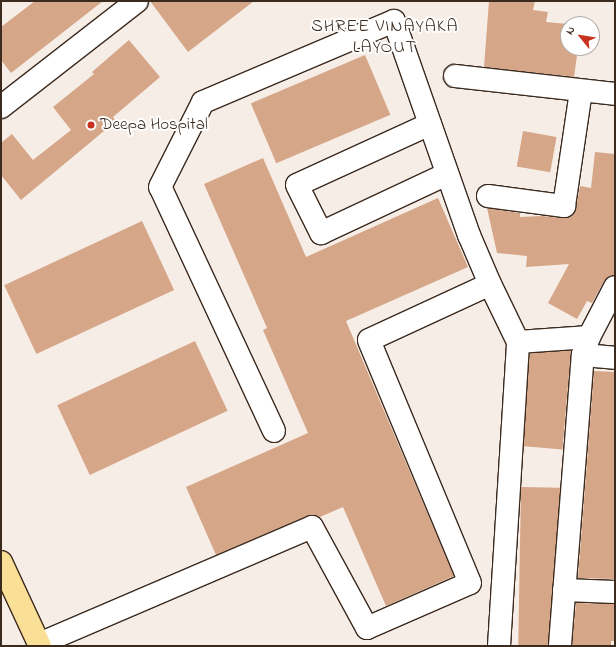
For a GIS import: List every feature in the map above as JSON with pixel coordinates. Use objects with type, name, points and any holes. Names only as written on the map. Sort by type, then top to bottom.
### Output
[{"type":"highway","points":[[1,562],[39,645]]},
{"type":"street","points":[[1,107],[137,1]]},
{"type":"street","points":[[274,431],[160,187],[203,102],[394,21],[469,235],[490,284],[518,342],[499,646]]},
{"type":"street","points":[[455,76],[615,94]]},
{"type":"street","points":[[488,196],[564,206],[581,91]]},
{"type":"street","points":[[430,124],[297,185],[321,234],[448,174]]},
{"type":"street","points":[[39,645],[312,527],[367,628],[470,583],[369,340],[490,284]]},
{"type":"street","points":[[560,645],[586,346],[615,287]]},
{"type":"street","points":[[518,342],[586,346],[615,358]]},
{"type":"street","points":[[564,590],[615,592]]},
{"type":"building","points":[[35,1],[103,1],[11,73],[1,60],[1,27]]},
{"type":"building","points":[[150,1],[254,1],[188,52]]},
{"type":"building","points":[[489,1],[535,1],[533,10],[548,12],[546,22],[560,23],[560,56],[577,56],[574,77],[484,67]]},
{"type":"building","points":[[129,40],[160,77],[113,117],[116,121],[21,200],[1,175],[1,143],[12,134],[33,160],[71,130],[53,107],[94,74],[92,72]]},
{"type":"building","points":[[365,55],[390,115],[276,163],[251,103]]},
{"type":"building","points":[[523,131],[556,137],[550,172],[517,166]]},
{"type":"building","points":[[595,152],[615,154],[615,275],[609,276],[604,281],[592,303],[587,301],[577,319],[548,303],[569,264],[526,267],[527,256],[497,253],[487,208],[520,213],[520,217],[569,217],[574,214],[580,186],[591,188]]},
{"type":"building","points":[[263,158],[306,257],[438,198],[468,267],[346,321],[454,576],[386,606],[343,507],[320,517],[313,515],[307,516],[216,555],[186,487],[308,433],[263,330],[267,328],[204,184]]},
{"type":"building","points":[[142,221],[174,290],[36,354],[4,285]]},
{"type":"building","points":[[195,341],[228,411],[90,475],[57,405]]},
{"type":"building","points":[[530,347],[571,351],[562,450],[522,446]]},
{"type":"building","points":[[594,371],[615,372],[615,579],[578,578]]},
{"type":"building","points":[[521,487],[560,488],[557,646],[518,646]]},
{"type":"building","points":[[576,603],[615,604],[615,641],[611,641],[611,646],[572,646]]},
{"type":"place","name":"Deepa Hospital","points":[[91,125]]},
{"type":"district","name":"SHREE VINAYAKA LAYOUT","points":[[385,38]]}]
